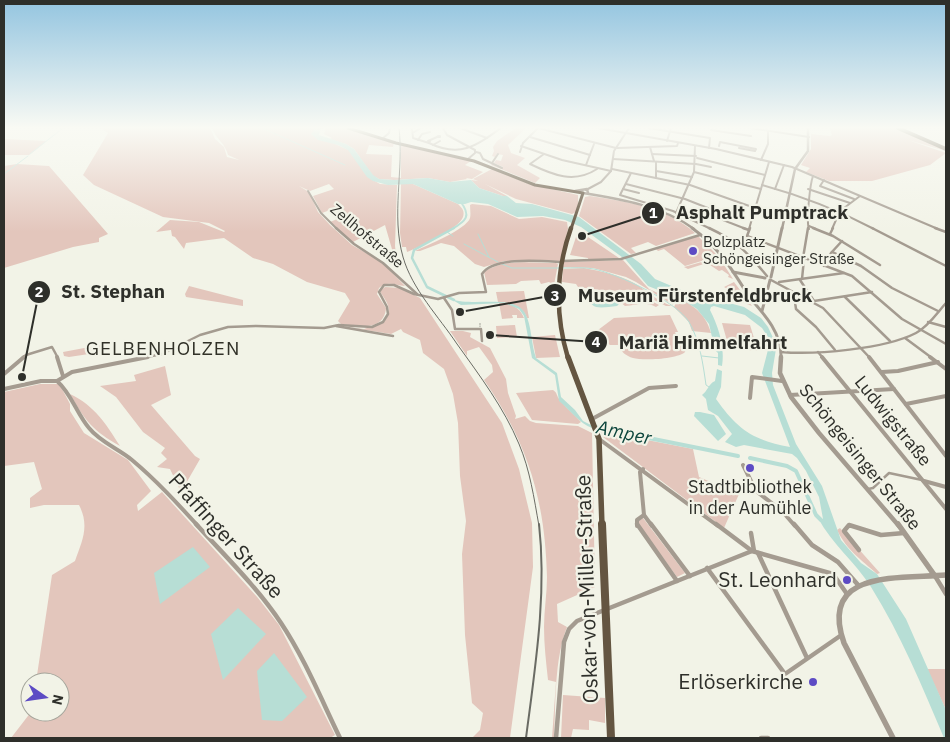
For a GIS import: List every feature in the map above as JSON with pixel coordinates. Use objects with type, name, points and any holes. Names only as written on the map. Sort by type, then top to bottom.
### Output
[{"type":"main road","points":[[477,163],[530,183],[572,192],[582,197]]},
{"type":"main road","name":"Oskar-von-Miller-Straße","points":[[582,197],[561,265],[557,302],[560,330],[577,386],[594,424],[598,439],[611,738]]},
{"type":"street","points":[[492,163],[502,168]]},
{"type":"street","points":[[532,163],[530,164],[569,178],[585,177],[598,169]]},
{"type":"street","points":[[577,163],[598,169],[632,173],[690,185],[756,208]]},
{"type":"street","points":[[572,192],[587,189],[600,183],[610,171],[612,163]]},
{"type":"street","points":[[655,163],[656,178]]},
{"type":"street","points":[[677,163],[711,167]]},
{"type":"street","points":[[719,163],[766,175]]},
{"type":"street","points":[[769,163],[748,237],[845,273],[873,292],[902,319],[946,344]]},
{"type":"street","points":[[772,163],[795,168],[946,232]]},
{"type":"street","points":[[762,311],[795,168],[799,163]]},
{"type":"street","points":[[676,213],[690,185],[696,164]]},
{"type":"street","points":[[775,189],[784,165]]},
{"type":"street","points":[[656,172],[692,177]]},
{"type":"street","points":[[694,172],[761,189]]},
{"type":"street","points":[[632,173],[620,195],[676,213],[732,239],[744,249],[769,278]]},
{"type":"street","points":[[813,176],[809,181],[808,189],[810,199],[808,226],[801,279],[814,301]]},
{"type":"street","points":[[824,180],[820,186],[855,199]]},
{"type":"street","points":[[626,184],[683,198],[722,213],[724,216],[723,220],[749,230]]},
{"type":"street","points":[[762,185],[810,199],[840,212],[946,266]]},
{"type":"street","points":[[582,197],[590,194],[586,192],[587,189]]},
{"type":"street","points":[[582,197],[587,189]]},
{"type":"street","points":[[623,189],[639,194]]},
{"type":"street","points":[[808,189],[850,203]]},
{"type":"street","name":"Zellhofstraße","points":[[308,191],[320,213],[354,244],[383,263],[417,294]]},
{"type":"street","name":"Schöngeisinger Straße","points":[[590,194],[628,201],[652,208],[677,219],[701,234],[720,252],[750,298],[770,323]]},
{"type":"street","points":[[805,198],[808,194]]},
{"type":"street","points":[[830,234],[840,212],[860,196]]},
{"type":"street","points":[[808,226],[830,234],[880,265]]},
{"type":"street","points":[[4,389],[41,381],[56,381],[63,376],[162,354],[215,330],[262,325],[367,328],[383,322],[388,310],[379,292],[384,285],[394,284],[417,294],[446,297],[459,293],[486,292],[483,272],[487,268],[497,265],[506,263],[561,265],[623,259],[701,234]]},
{"type":"street","points":[[824,266],[832,252],[842,241]]},
{"type":"street","points":[[832,252],[862,266],[892,288],[938,311]]},
{"type":"street","points":[[733,272],[769,278],[814,301],[823,308],[881,372],[946,456]]},
{"type":"street","points":[[779,282],[845,273]]},
{"type":"street","points":[[814,301],[873,292]]},
{"type":"street","points":[[804,296],[795,302],[796,309],[816,327],[835,350]]},
{"type":"street","points":[[446,297],[452,310],[455,329],[480,328],[482,341]]},
{"type":"street","points":[[844,297],[890,341]]},
{"type":"street","name":"Schöngeisinger Straße","points":[[750,298],[762,311],[780,340],[780,370],[782,381],[790,395],[819,433],[904,533],[935,576]]},
{"type":"street","points":[[781,352],[818,352],[860,347],[905,338],[921,329],[946,303]]},
{"type":"street","points":[[928,322],[946,327]]},
{"type":"street","points":[[335,326],[393,336]]},
{"type":"street","points":[[905,338],[946,369]]},
{"type":"street","points":[[4,374],[26,356],[52,347],[58,356],[63,376]]},
{"type":"street","name":"Ludwigstraße","points":[[818,352],[946,509]]},
{"type":"street","points":[[881,372],[898,371],[938,362]]},
{"type":"street","points":[[750,398],[752,377],[782,381]]},
{"type":"street","name":"Pfaffinger Straße","points":[[56,381],[64,387],[72,406],[90,430],[131,459],[165,490],[260,594],[281,623],[340,738]]},
{"type":"street","points":[[594,424],[649,388],[676,386]]},
{"type":"street","points":[[790,395],[894,388]]},
{"type":"street","points":[[906,404],[946,396]]},
{"type":"street","points":[[598,439],[643,469],[755,551],[827,571],[833,574],[847,594]]},
{"type":"street","points":[[743,465],[756,491],[782,511],[812,545],[838,562],[859,586]]},
{"type":"street","points":[[643,469],[640,472],[644,515],[690,576]]},
{"type":"street","points":[[868,489],[872,488],[889,472],[946,487]]},
{"type":"street","points":[[644,515],[637,520],[638,525],[677,581]]},
{"type":"street","points":[[859,550],[844,531],[850,525],[882,535],[904,533]]},
{"type":"street","points":[[751,533],[755,551],[807,658]]},
{"type":"street","points":[[556,738],[564,642],[569,629],[577,621],[707,568],[755,551]]},
{"type":"street","points":[[707,568],[785,674],[840,636]]},
{"type":"street","points":[[893,738],[840,636],[838,613],[842,598],[859,586],[867,583],[946,575]]},
{"type":"street","points":[[935,576],[946,594]]},
{"type":"shaded area","points":[[90,163],[358,163],[368,177],[380,184],[397,185],[395,246],[398,270],[385,225],[353,242],[330,222],[347,215],[338,207],[322,213],[313,196],[334,189],[329,184],[310,191],[299,186],[309,192],[318,212],[330,225],[352,245],[382,262],[405,286],[385,284],[379,288],[377,294],[386,308],[381,321],[369,326],[341,324],[338,321],[350,301],[345,293],[307,282],[273,264],[253,258],[224,238],[186,243],[184,249],[175,237],[172,236],[171,230],[156,232],[170,220],[199,222],[225,231],[209,223],[163,217],[94,185],[83,175]]},
{"type":"shaded area","points":[[364,163],[392,163],[391,177],[401,178],[401,163],[469,163],[465,165],[483,172],[472,179],[466,178],[450,182],[428,178],[379,179],[373,176]]},
{"type":"shaded area","points":[[492,163],[501,168],[503,167],[494,163],[520,163],[517,165],[540,178],[535,183],[491,165]]},
{"type":"shaded area","points":[[802,163],[933,163],[872,181],[829,181],[806,172],[810,168],[801,165]]},
{"type":"shaded area","points":[[17,164],[49,166],[108,234],[99,238],[99,242],[73,247],[4,268],[4,166]]},
{"type":"shaded area","points":[[492,169],[529,184],[578,195],[576,212],[572,214],[516,199],[485,184],[507,196],[503,196],[479,188],[471,180],[478,181],[473,179]]},
{"type":"shaded area","points":[[401,184],[413,184],[458,204],[462,208],[463,217],[460,222],[447,232],[407,252],[406,247],[402,247],[400,233]]},
{"type":"shaded area","points":[[590,196],[646,207],[672,217],[695,233],[656,246],[648,242],[631,248],[636,253],[631,254],[579,216],[585,197]]},
{"type":"shaded area","points":[[470,205],[491,206],[519,219],[542,217],[567,222],[568,229],[560,261],[504,261],[484,267],[475,264],[454,246],[441,243],[415,251],[446,237],[462,227],[470,218]]},
{"type":"shaded area","points":[[577,234],[585,235],[619,258],[588,260],[588,258],[570,255]]},
{"type":"shaded area","points":[[698,236],[718,256],[685,266],[664,249],[658,251],[656,249]]},
{"type":"shaded area","points":[[719,257],[733,279],[728,277],[729,275],[722,270],[719,271],[707,263],[688,269],[684,267]]},
{"type":"shaded area","points":[[623,260],[649,289],[669,298],[673,305],[626,277],[593,268],[563,267],[564,262]]},
{"type":"shaded area","points":[[510,263],[558,264],[554,285],[549,282],[541,284],[539,280],[521,281],[516,284],[487,285],[484,272]]},
{"type":"shaded area","points":[[584,268],[628,280],[657,299],[672,306],[666,306],[629,290],[608,291],[578,287],[576,284],[562,282],[563,269]]},
{"type":"shaded area","points":[[734,282],[752,306],[726,296],[731,291],[724,287]]},
{"type":"shaded area","points":[[189,286],[243,300],[243,306],[186,297],[185,294]]},
{"type":"shaded area","points":[[385,287],[401,288],[420,298],[502,423],[519,469],[532,523],[533,567],[510,738],[472,738],[480,730],[483,713],[472,703],[465,635],[462,554],[466,521],[460,476],[458,423],[453,394],[444,369],[423,353],[420,340],[403,332],[401,329],[391,334],[340,326],[364,329],[384,322],[389,310],[386,300],[380,291]]},
{"type":"shaded area","points":[[524,291],[529,318],[516,306],[498,302],[496,292]]},
{"type":"shaded area","points":[[614,292],[638,294],[659,305],[656,307],[645,304],[625,306],[614,297]]},
{"type":"shaded area","points":[[671,295],[684,301],[701,313],[711,333],[692,331],[689,322],[674,307],[676,303],[668,297]]},
{"type":"shaded area","points":[[499,303],[514,306],[524,318],[517,318],[517,315],[512,315],[513,318],[502,319]]},
{"type":"shaded area","points":[[670,315],[678,332],[675,332],[676,335],[686,345],[686,348],[685,352],[668,358],[633,358],[624,353],[619,345],[610,345],[594,333],[614,318]]},
{"type":"shaded area","points":[[722,323],[750,325],[758,351],[729,348]]},
{"type":"shaded area","points":[[515,325],[517,337],[497,338],[496,326]]},
{"type":"shaded area","points":[[450,331],[471,333],[470,337],[490,348],[506,379],[508,393],[516,416],[515,419],[525,416],[530,421],[536,423],[578,426],[592,433],[595,587],[557,604],[558,622],[567,627],[558,668],[554,738],[552,738],[556,682],[548,680],[544,640],[547,577],[546,549],[538,497],[523,450],[499,403],[484,380],[493,372],[492,365],[479,347],[467,351],[467,356]]},
{"type":"shaded area","points":[[555,335],[560,357],[536,358],[532,337]]},
{"type":"shaded area","points":[[111,343],[102,352],[69,357],[64,356],[63,352]]},
{"type":"shaded area","points":[[165,366],[171,395],[151,405],[195,456],[200,459],[181,492],[170,469],[157,467],[167,459],[161,453],[165,448],[143,432],[116,397],[100,386],[136,381],[134,375]]},
{"type":"shaded area","points":[[40,384],[58,384],[61,387],[70,404],[70,411],[84,433],[128,460],[151,491],[137,505],[138,511],[162,492],[258,598],[279,625],[335,735],[330,738],[11,738],[23,722],[70,722],[70,672],[37,672],[52,575],[75,561],[84,533],[84,520],[79,505],[44,505],[30,508],[30,498],[42,489],[34,462],[4,466],[4,392]]},
{"type":"shaded area","points":[[553,390],[562,403],[581,422],[578,424],[532,420],[516,393]]},
{"type":"shaded area","points":[[70,394],[93,410],[105,423],[120,446],[90,424]]},
{"type":"shaded area","points":[[601,431],[693,449],[699,477],[739,494],[724,528],[603,437]]},
{"type":"shaded area","points":[[643,518],[685,573],[677,577],[639,525],[639,521]]},
{"type":"shaded area","points":[[840,528],[880,573],[877,574],[850,549],[837,530]]},
{"type":"shaded area","points":[[927,669],[946,669],[946,710]]},
{"type":"shaded area","points":[[563,695],[605,698],[605,723],[589,720],[589,730],[573,729],[571,738],[561,738]]},
{"type":"water","points":[[357,163],[364,163],[373,175],[379,179],[428,178],[450,182],[471,180],[479,188],[507,196],[516,203],[532,204],[579,217],[641,264],[655,279],[681,290],[744,307],[761,318],[768,327],[775,342],[776,349],[772,373],[773,385],[796,444],[822,486],[841,540],[861,563],[877,574],[906,619],[946,710],[946,738],[944,738],[910,661],[882,605],[865,578],[830,536],[818,518],[823,519],[819,497],[797,458],[792,454],[744,445],[736,447],[725,442],[732,434],[718,416],[708,410],[706,399],[702,395],[715,381],[717,369],[722,371],[721,387],[716,399],[732,419],[756,437],[790,447],[762,373],[769,346],[768,337],[762,328],[745,315],[714,306],[711,307],[710,310],[719,331],[722,345],[722,366],[718,365],[718,353],[715,350],[709,324],[697,309],[681,299],[648,286],[626,260],[581,227],[565,220],[543,216],[517,217],[488,204],[471,202],[458,204],[413,184],[388,185],[373,181],[367,177]]},
{"type":"water","points":[[591,292],[602,298],[620,303],[617,306],[594,306],[589,300],[588,295]]},
{"type":"water","points":[[451,299],[469,302],[502,302],[519,307],[527,318],[536,358],[557,373],[561,397],[592,428],[579,420],[559,401],[555,375],[532,358],[524,316],[519,309],[504,303],[461,305]]},
{"type":"water","points":[[695,412],[714,415],[726,434],[718,441],[694,416]]},
{"type":"water","points":[[193,547],[210,567],[160,604],[154,573]]},
{"type":"water","points":[[238,608],[266,634],[223,680],[211,634]]},
{"type":"water","points":[[274,653],[307,697],[282,721],[262,720],[257,671]]},
{"type":"waterway","points":[[4,174],[19,163]]},
{"type":"waterway","points":[[340,163],[345,165]]},
{"type":"waterway","name":"Amper","points":[[452,229],[466,218],[466,211],[460,201]]},
{"type":"waterway","name":"Amper","points":[[454,228],[414,250],[412,258],[427,287],[454,300]]},
{"type":"waterway","name":"Amper","points":[[447,232],[453,236]]},
{"type":"waterway","points":[[478,234],[489,257]]},
{"type":"waterway","name":"Amper","points":[[464,244],[498,262]]},
{"type":"waterway","name":"Amper","points":[[502,264],[512,268],[559,268]]},
{"type":"waterway","name":"Amper","points":[[563,268],[594,269],[617,276],[660,297],[682,314],[689,322],[696,337],[706,385],[709,387]]},
{"type":"waterway","points":[[702,356],[719,358]]},
{"type":"waterway","name":"Amper","points":[[594,427],[738,456]]},
{"type":"waterway","name":"Amper","points":[[750,458],[787,466],[796,471],[816,515],[821,520]]},
{"type":"railway","points":[[400,163],[398,225],[403,257],[407,269],[419,291],[483,380],[513,431],[529,474],[539,526]]},
{"type":"railway","points":[[526,738],[541,604],[542,578],[539,524]]},
{"type":"place","name":"Asphalt Pumptrack","points":[[582,236]]},
{"type":"place","name":"Bolzplatz Schöngeisinger Straße","points":[[693,251]]},
{"type":"place","name":"Museum Fürstenfeldbruck","points":[[460,312]]},
{"type":"place","name":"Mariä Himmelfahrt","points":[[490,335]]},
{"type":"place","name":"St. Stephan","points":[[22,377]]},
{"type":"place","name":"Stadtbibliothek in der Aumühle","points":[[750,468]]},
{"type":"place","name":"St. Leonhard","points":[[847,580]]},
{"type":"place","name":"Erlöserkirche","points":[[813,682]]},
{"type":"district","name":"GELBENHOLZEN","points":[[163,348]]}]
